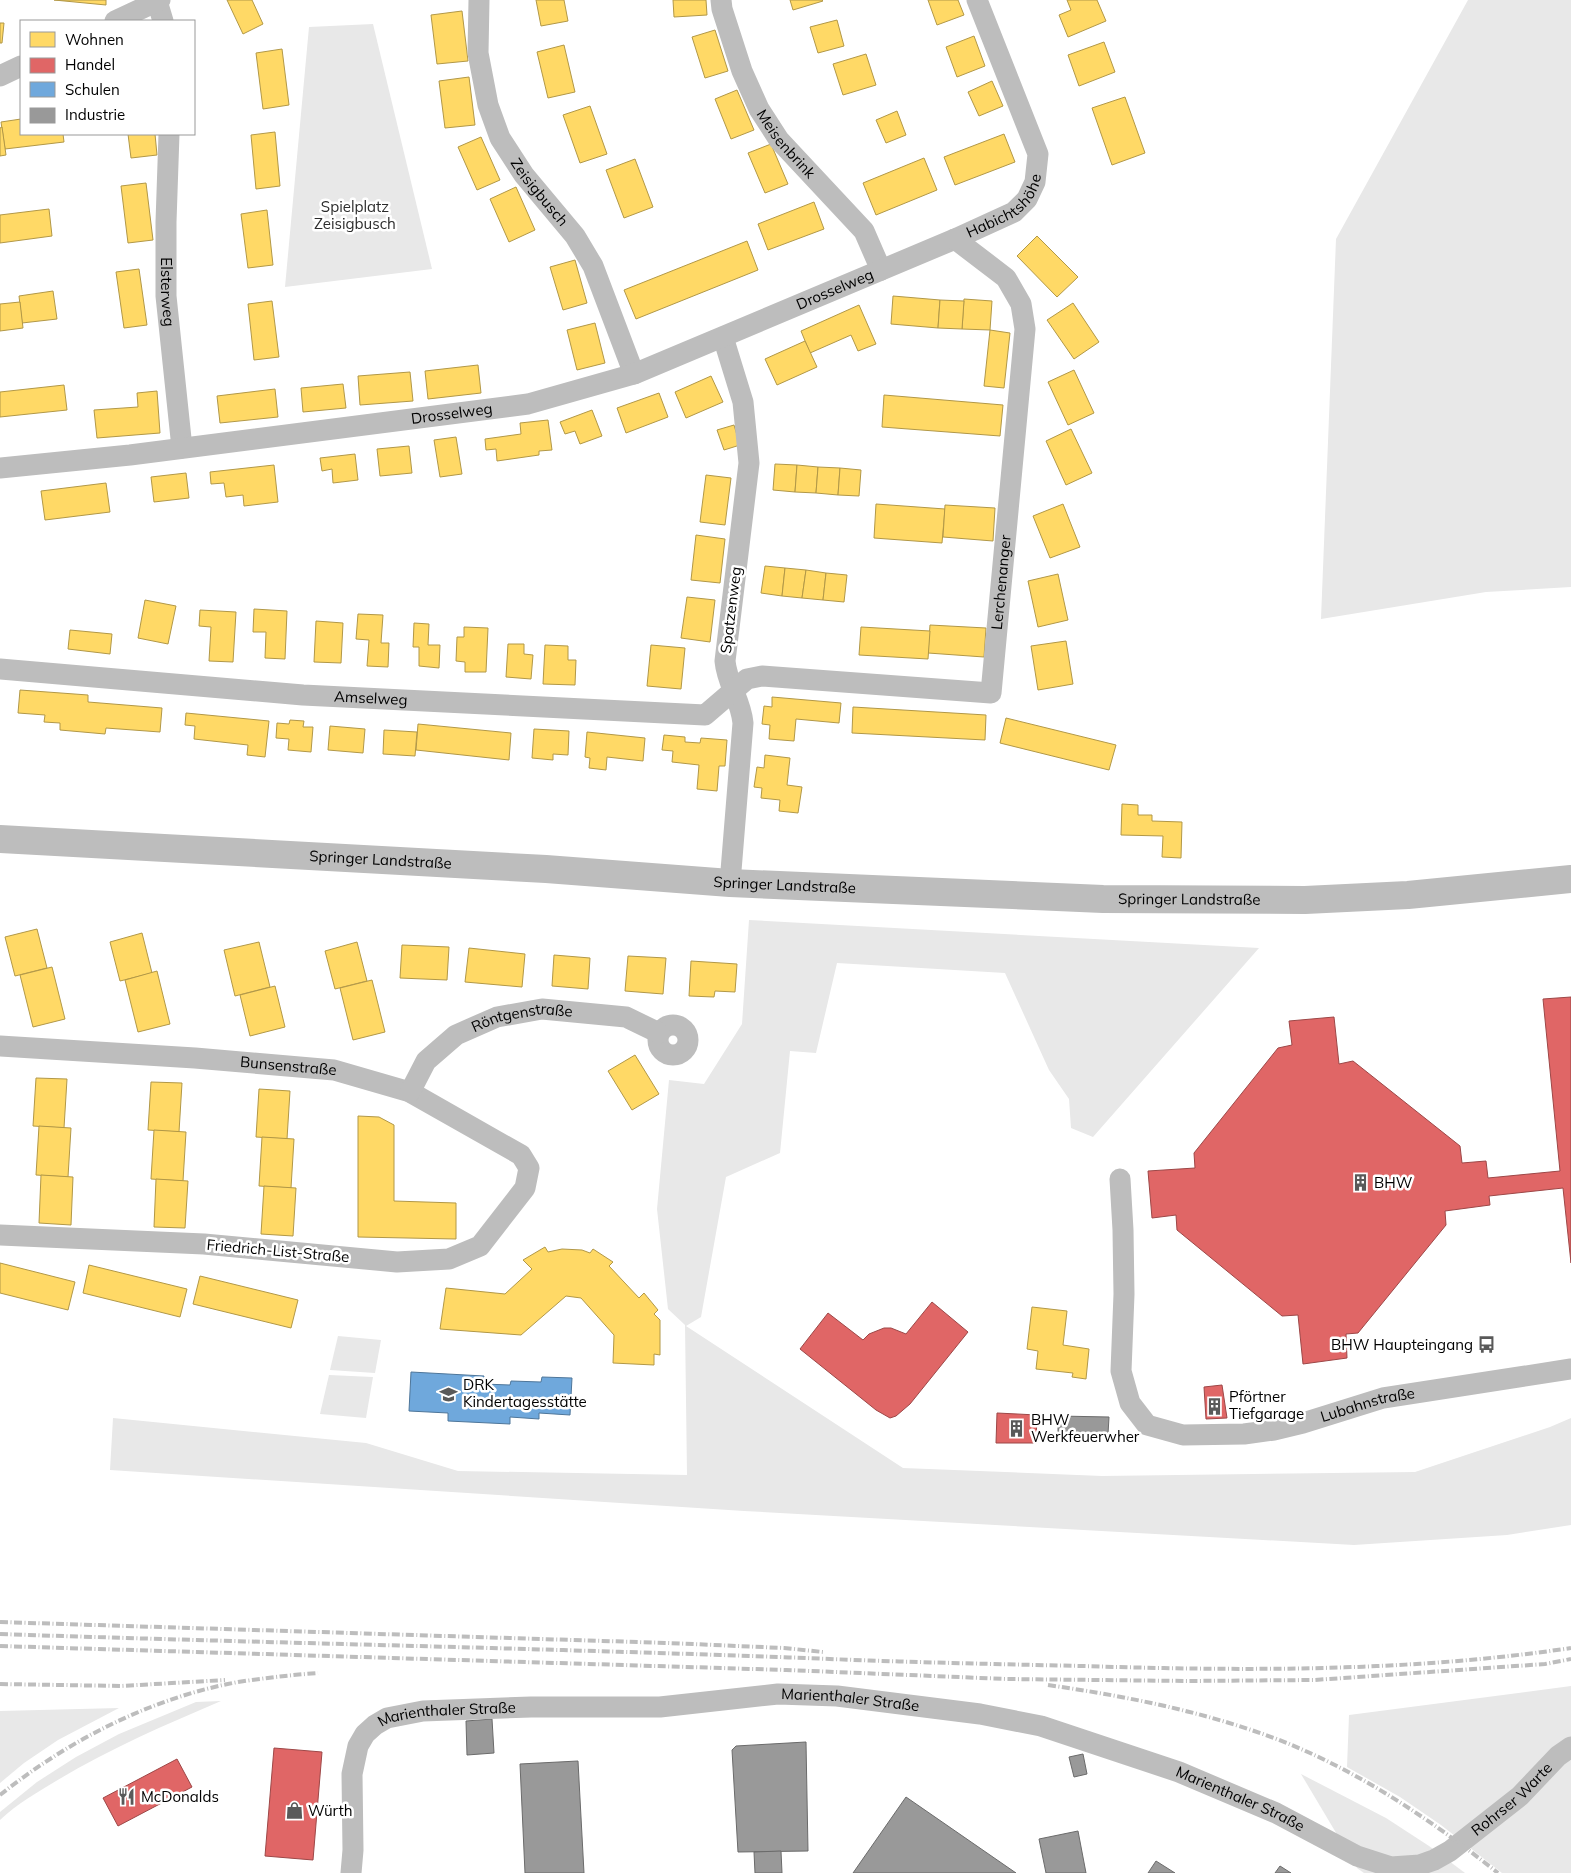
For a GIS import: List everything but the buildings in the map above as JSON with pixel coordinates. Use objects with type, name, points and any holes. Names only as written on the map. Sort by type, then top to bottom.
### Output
[{"type":"main road","name":"Springer Landstraße","points":[[0,839],[546,869],[730,883],[1103,899],[1305,900],[1408,895],[1571,879]]},
{"type":"street","name":"Zeisigbusch","points":[[480,0],[478,53],[488,105],[500,138],[524,175],[575,236],[592,266],[634,374]]},
{"type":"street","name":"Meisenbrink","points":[[721,0],[722,9],[742,71],[760,109],[779,140],[864,231],[881,270]]},
{"type":"street","name":"Habichtshöhe","points":[[881,270],[1014,212],[1027,199],[1035,182],[1038,154],[977,0]]},
{"type":"street","points":[[119,20],[160,8]]},
{"type":"street","points":[[0,76],[20,66]]},
{"type":"street","name":"Elsterweg","points":[[169,135],[166,296],[182,448]]},
{"type":"street","name":"Lerchenanger","points":[[733,690],[747,679],[762,676],[991,693],[1025,329],[1021,304],[1006,278],[955,239]]},
{"type":"street","name":"Drosselweg","points":[[0,468],[130,455],[528,404],[634,374],[881,270]]},
{"type":"street","name":"Spatzenweg","points":[[723,337],[743,402],[749,463],[725,661],[727,676],[742,710],[743,723],[730,883]]},
{"type":"street","name":"Amselweg","points":[[0,670],[303,695],[705,715],[722,702],[733,690]]},
{"type":"street","name":"Röntgenstraße","points":[[410,1092],[426,1061],[456,1035],[498,1017],[542,1008],[626,1016],[659,1033]]},
{"type":"street","name":"Bunsenstraße","points":[[0,1046],[195,1058],[334,1070],[410,1092],[521,1155],[530,1168],[525,1188]]},
{"type":"street","name":"Lubahnstraße","points":[[1120,1179],[1124,1294],[1120,1371],[1130,1403],[1148,1425],[1183,1434],[1244,1434],[1274,1430],[1303,1423],[1383,1398],[1571,1369]]},
{"type":"street","name":"Friedrich-List-Straße","points":[[0,1235],[204,1244],[397,1262],[449,1259],[480,1246],[525,1188]]},
{"type":"street","name":"Marienthaler Straße","points":[[351,1873],[353,1850],[352,1774],[354,1758],[365,1734],[387,1718],[458,1709],[660,1707],[778,1694],[847,1697],[980,1714],[1042,1726],[1179,1772],[1276,1813],[1357,1856],[1391,1867],[1420,1865],[1450,1851]]},
{"type":"street","name":"Rohrser Warte","points":[[1450,1851],[1520,1796],[1558,1756],[1571,1747]]},
{"type":"green space","points":[[1468,0],[1571,0],[1571,587],[1486,592],[1321,619],[1336,239]]},
{"type":"green space","name":"Spielplatz Zeisigbusch","points":[[373,24],[432,269],[285,287],[309,27]]},
{"type":"green space","points":[[749,920],[1259,948],[1093,1137],[1071,1128],[1069,1099],[1049,1070],[1005,973],[837,963],[816,1053],[790,1051],[780,1153],[726,1177],[701,1317],[686,1326],[903,1468],[1102,1476],[1415,1472],[1550,1427],[1571,1418],[1571,1525],[1507,1535],[1354,1545],[744,1511],[110,1470],[113,1418],[366,1443],[458,1471],[687,1475],[685,1325],[668,1309],[657,1209],[669,1080],[704,1084],[742,1024]]},
{"type":"green space","points":[[338,1336],[381,1340],[375,1373],[330,1370]]},
{"type":"green space","points":[[329,1375],[373,1377],[366,1418],[320,1414]]},
{"type":"green space","points":[[1571,1686],[1571,1873],[1502,1873],[1441,1825],[1400,1797],[1347,1767],[1349,1715]]},
{"type":"green space","points":[[221,1701],[158,1728],[96,1758],[34,1794],[0,1820],[0,1812],[37,1782],[76,1757],[119,1734],[196,1702]]},
{"type":"green space","points":[[119,1708],[58,1740],[24,1763],[0,1783],[0,1711]]},
{"type":"green space","points":[[1301,1774],[1386,1818],[1429,1846],[1465,1873],[1364,1873],[1357,1868]]},
{"type":"railway","points":[[0,1622],[668,1643],[784,1648],[823,1652]]},
{"type":"railway","points":[[0,1634],[604,1651],[910,1662],[1204,1669],[1388,1666],[1449,1662],[1571,1648]]},
{"type":"railway","points":[[0,1646],[786,1670],[1007,1679],[1187,1681],[1314,1680],[1545,1664],[1571,1659]]},
{"type":"railway","points":[[0,1795],[54,1756],[112,1724],[143,1710],[206,1689],[238,1682],[318,1673]]},
{"type":"railway","points":[[0,1684],[121,1686],[225,1680]]},
{"type":"railway","points":[[1048,1685],[1134,1699],[1191,1712],[1246,1728],[1304,1750],[1363,1780],[1391,1797],[1446,1833],[1498,1873]]},
{"type":"place","name":"BHW","points":[[1360,1183]]},
{"type":"place","name":"BHW Haupteingang","points":[[1487,1345]]},
{"type":"place","name":"DRK Kindertagesstätte","points":[[449,1394]]},
{"type":"place","name":"Pförtner Tiefgarage","points":[[1215,1406]]},
{"type":"place","name":"BHW Werkfeuerwher","points":[[1017,1429]]},
{"type":"place","name":"McDonalds","points":[[127,1797]]},
{"type":"place","name":"Würth","points":[[294,1811]]}]
